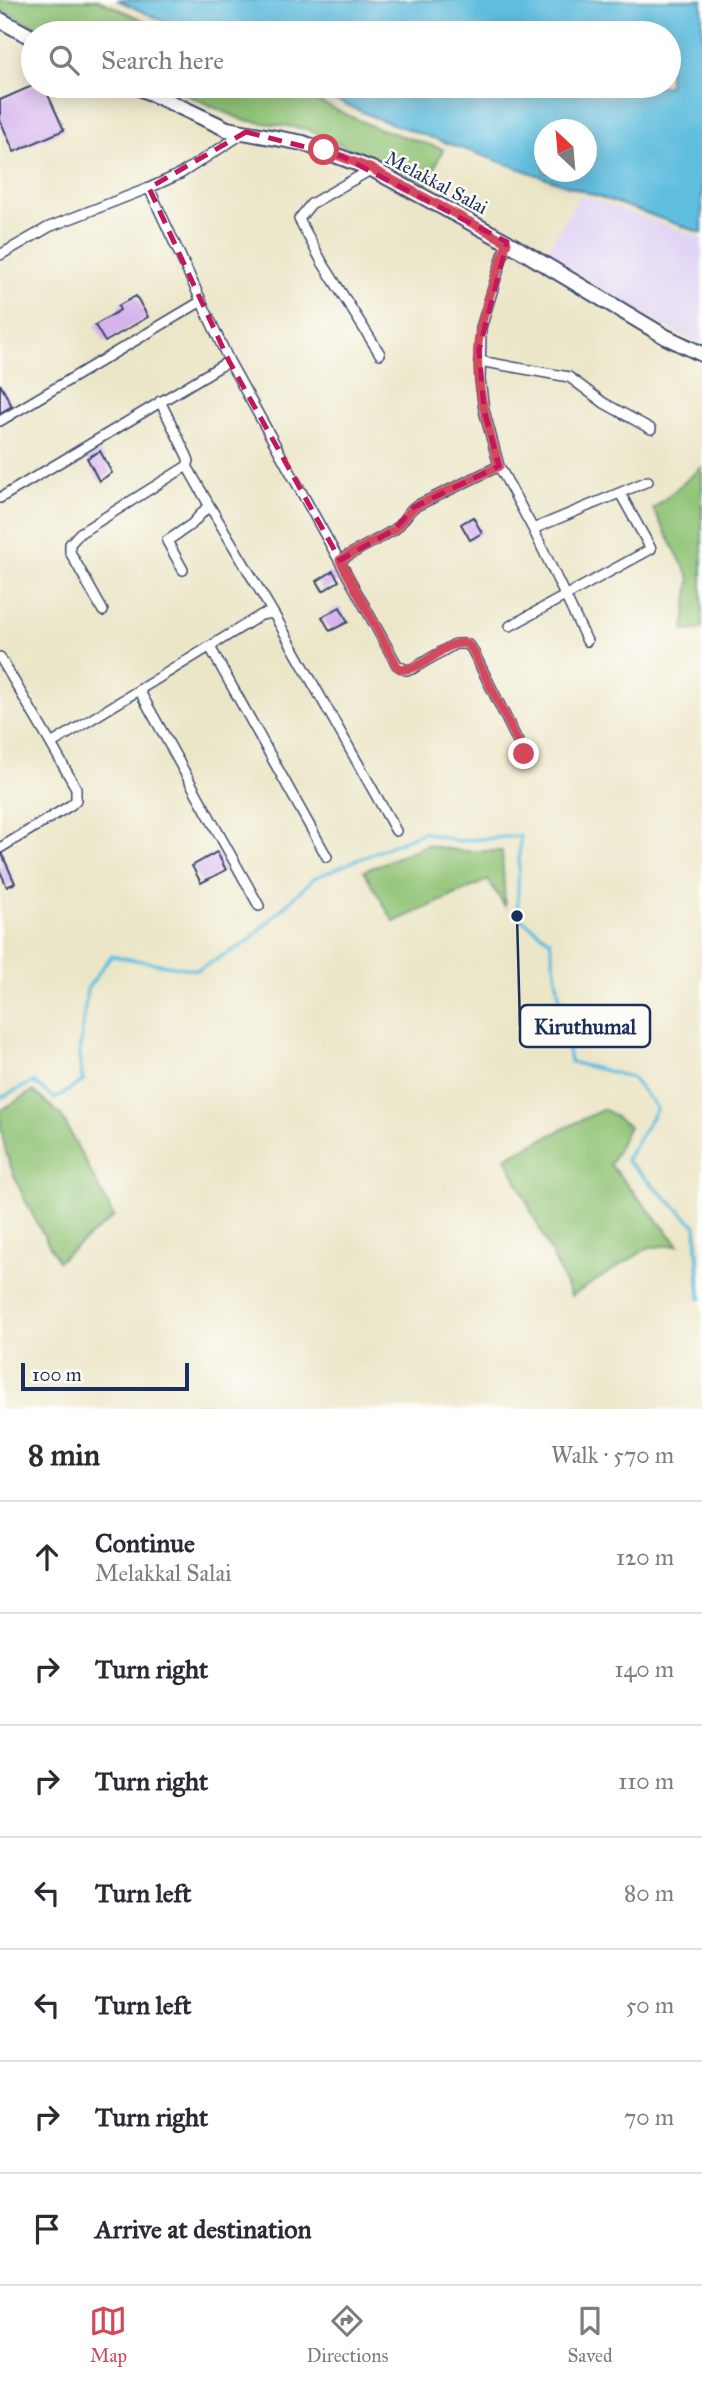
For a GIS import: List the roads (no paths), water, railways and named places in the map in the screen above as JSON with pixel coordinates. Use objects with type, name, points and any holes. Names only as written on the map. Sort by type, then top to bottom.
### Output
[{"type":"main road","points":[[0,20],[21,31]]},
{"type":"main road","name":"Melakkal Salai","points":[[161,98],[227,128],[303,143],[372,169],[507,242],[666,337],[702,354]]},
{"type":"street","points":[[0,255],[49,227],[180,174],[246,132]]},
{"type":"street","points":[[372,169],[311,204],[299,219],[322,262],[380,354]]},
{"type":"street","points":[[149,188],[229,361],[397,666],[401,669],[412,669],[456,644],[467,644],[472,649],[524,754]]},
{"type":"street","points":[[507,242],[481,328],[479,361],[484,410],[499,466],[587,641]]},
{"type":"street","points":[[0,421],[200,302]]},
{"type":"street","points":[[0,498],[229,361]]},
{"type":"street","points":[[479,361],[569,377],[604,403],[651,429]]},
{"type":"street","points":[[103,611],[70,552],[70,544],[80,533],[187,466],[187,456],[160,401]]},
{"type":"street","points":[[187,466],[396,831]]},
{"type":"street","points":[[340,560],[394,530],[414,507],[499,466]]},
{"type":"street","points":[[533,529],[648,481]]},
{"type":"street","points":[[510,626],[651,549],[620,494]]},
{"type":"street","points":[[184,570],[167,541],[192,524],[209,505]]},
{"type":"street","points":[[51,744],[261,615],[271,613],[275,616]]},
{"type":"street","points":[[210,647],[327,857]]},
{"type":"street","points":[[0,657],[76,788],[76,800],[71,806],[0,848]]},
{"type":"street","points":[[139,690],[259,906]]},
{"type":"water","points":[[117,0],[702,0],[702,233],[557,182],[597,182],[597,119],[534,119],[534,174],[376,118],[331,98],[681,98],[681,21],[163,21]]},
{"type":"waterway","points":[[0,1098],[33,1082],[55,1099],[83,1081],[79,1057],[87,989],[111,956],[197,970],[246,943],[314,878],[424,832],[457,841],[520,836],[517,916],[550,940],[570,1062],[631,1077],[657,1108],[626,1160],[696,1226],[702,1298]]},
{"type":"place","name":"Kiruthumal","points":[[517,916]]}]
